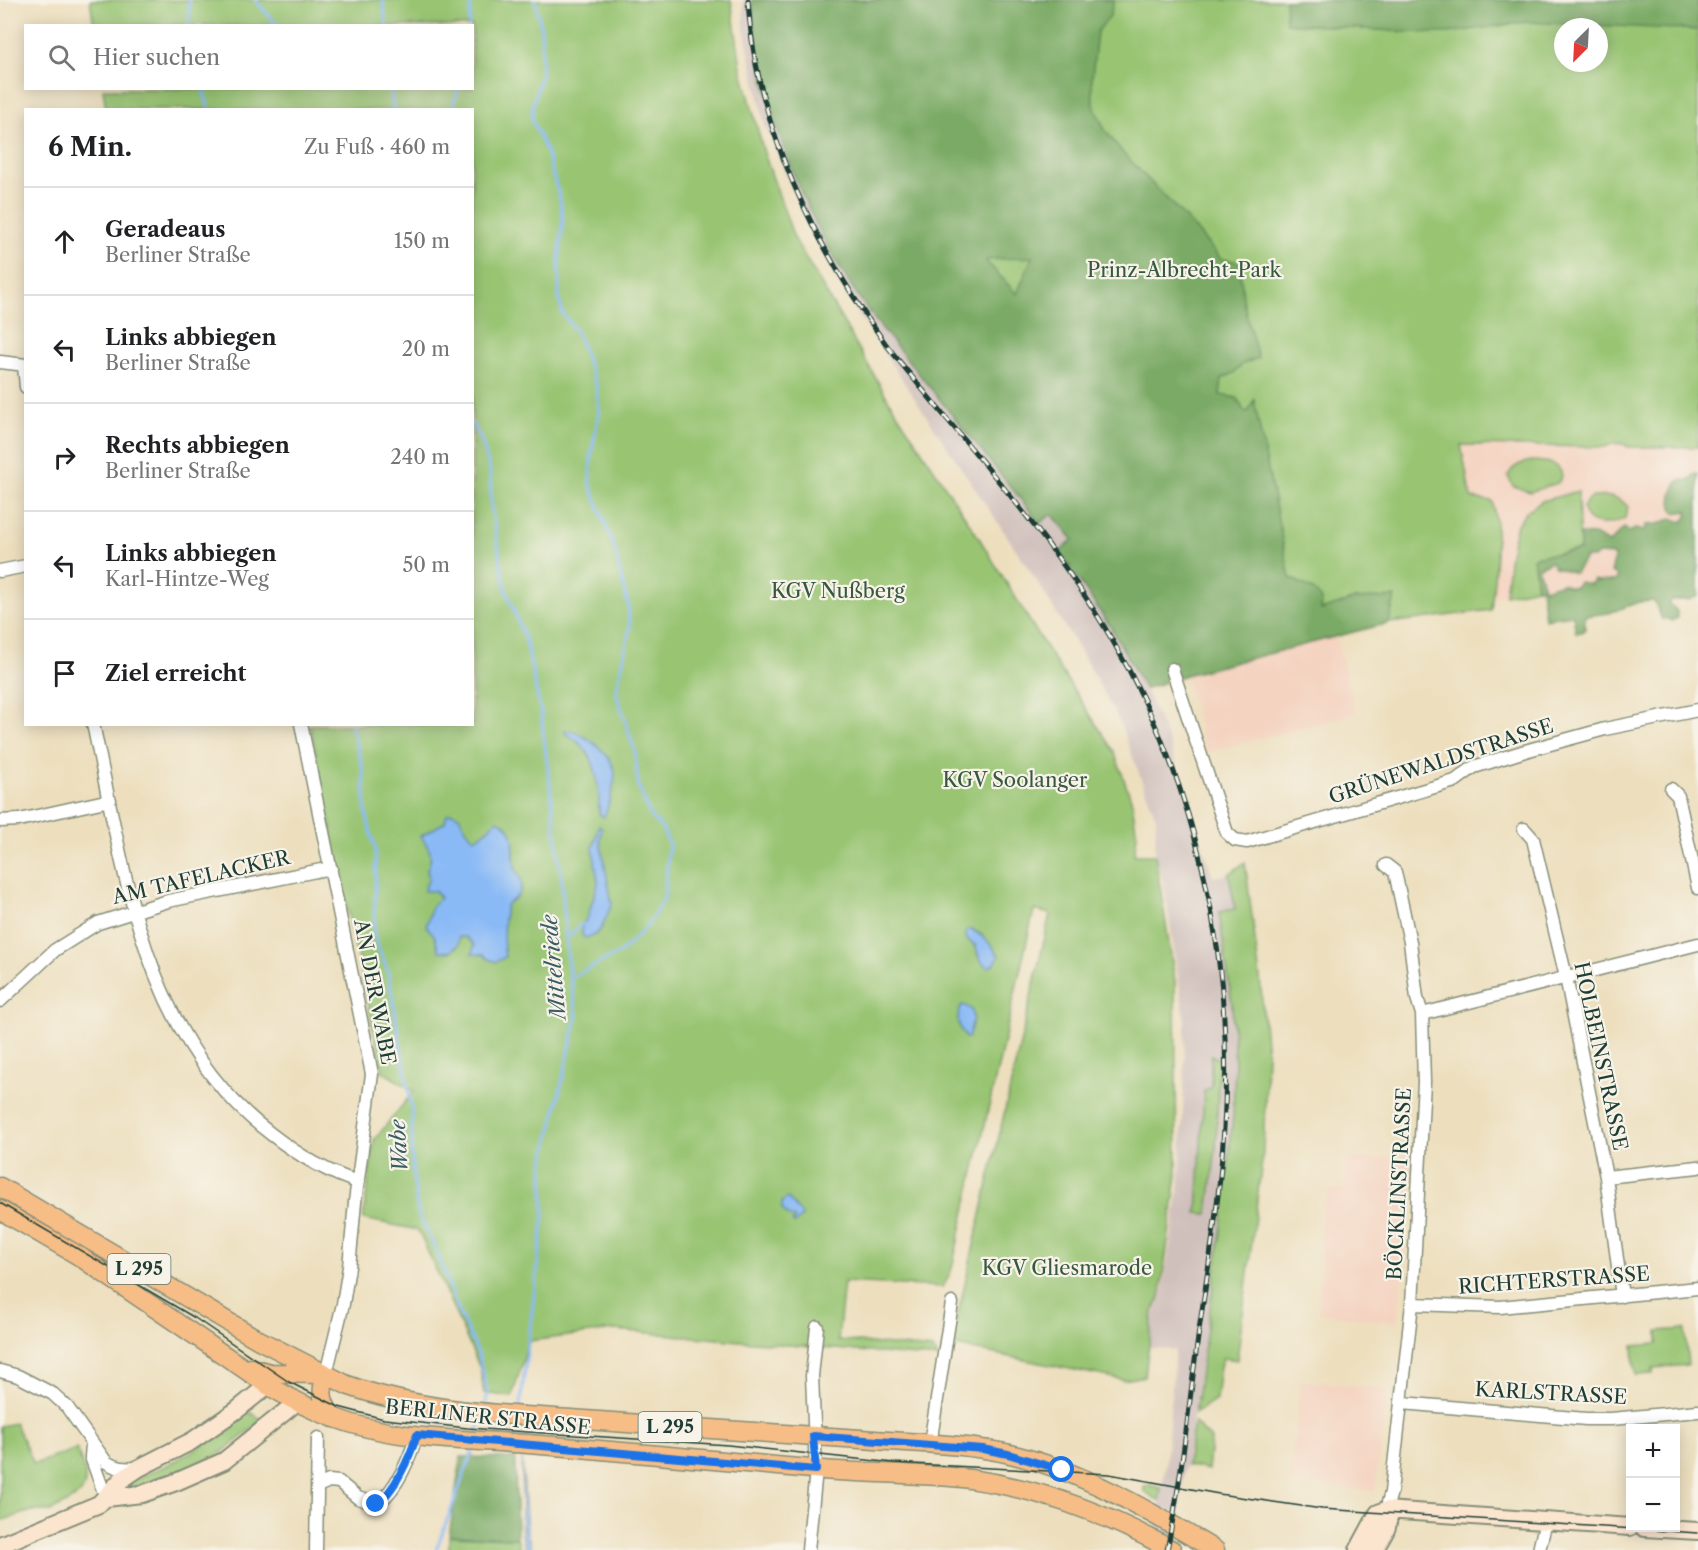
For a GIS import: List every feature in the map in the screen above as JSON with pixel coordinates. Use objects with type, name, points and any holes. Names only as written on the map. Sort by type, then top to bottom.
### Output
[{"type":"main road","name":"BERLINER STRASSE","points":[[0,1186],[278,1350],[322,1380],[381,1396],[474,1412],[528,1418],[930,1444],[1008,1454],[1062,1470],[1126,1498],[1215,1550]]},
{"type":"main road","name":"BERLINER STRASSE","points":[[0,1210],[79,1256],[268,1385],[297,1402],[334,1418],[387,1432],[467,1440],[816,1470],[971,1480],[1051,1497],[1102,1515],[1172,1550]]},
{"type":"main road","points":[[278,1350],[290,1376],[297,1402],[322,1380]]},
{"type":"main road","points":[[237,1364],[270,1373],[322,1380]]},
{"type":"main road","points":[[268,1385],[290,1376]]},
{"type":"main road","points":[[322,1380],[322,1399],[326,1409],[334,1418]]},
{"type":"street","points":[[0,362],[24,365]]},
{"type":"street","points":[[0,571],[24,566]]},
{"type":"street","name":"GRÜNEWALDSTRASSE","points":[[1172,669],[1227,833],[1235,840],[1247,842],[1455,781],[1474,767],[1525,751],[1605,729],[1698,710]]},
{"type":"street","points":[[93,726],[133,910],[158,983],[174,1020],[193,1052],[222,1089],[251,1120],[284,1145],[319,1167],[358,1182]]},
{"type":"street","name":"AN DER WABE","points":[[301,726],[372,1074],[347,1276],[322,1380]]},
{"type":"street","points":[[1671,789],[1678,796],[1698,888]]},
{"type":"street","points":[[0,821],[19,820],[110,800]]},
{"type":"street","name":"HOLBEINSTRASSE","points":[[1524,829],[1533,839],[1566,977],[1606,1177],[1622,1296]]},
{"type":"street","name":"BÖCKLINSTRASSE","points":[[1386,865],[1395,872],[1403,903],[1417,998],[1422,1014],[1423,1118],[1412,1304],[1391,1492],[1386,1510]]},
{"type":"street","name":"AM TAFELACKER","points":[[0,1001],[55,950],[98,923],[133,910],[168,901],[331,868]]},
{"type":"street","points":[[1422,1014],[1698,944]]},
{"type":"street","points":[[1606,1177],[1698,1167]]},
{"type":"street","name":"RICHTERSTRASSE","points":[[1412,1304],[1500,1307],[1698,1288]]},
{"type":"street","points":[[930,1444],[952,1303]]},
{"type":"street","points":[[808,1550],[816,1470],[812,1376],[817,1327]]},
{"type":"street","points":[[0,1371],[18,1376],[52,1394],[67,1407],[106,1462],[110,1482],[106,1498]]},
{"type":"street","points":[[0,1545],[99,1504],[122,1480],[139,1468],[200,1436],[268,1385]]},
{"type":"street","points":[[106,1498],[142,1494],[224,1461],[297,1402]]},
{"type":"street","name":"KARLSTRASSE","points":[[1402,1403],[1587,1419],[1653,1422],[1698,1411]]},
{"type":"street","points":[[318,1486],[329,1481],[339,1482],[358,1498],[376,1504],[383,1500],[407,1462],[417,1435]]},
{"type":"street","points":[[316,1550],[318,1438]]},
{"type":"street","points":[[92,1444],[91,1457],[106,1498]]},
{"type":"street","points":[[106,1462],[124,1469],[139,1468]]},
{"type":"street","points":[[1374,1550],[1389,1522],[1389,1513],[1386,1510]]},
{"type":"street","points":[[1358,1550],[1378,1513],[1386,1510],[1626,1527]]},
{"type":"street","points":[[1539,1550],[1546,1521]]},
{"type":"street","points":[[1680,1530],[1698,1531]]},
{"type":"shaded area","points":[[743,0],[752,0],[762,71],[775,123],[809,207],[834,256],[862,303],[1040,522],[1052,513],[1074,540],[1060,552],[1112,629],[1145,689],[1168,739],[1213,877],[1229,874],[1235,909],[1219,912],[1232,1005],[1235,1066],[1233,1116],[1221,1231],[1173,1550],[1152,1550],[1166,1462],[1175,1350],[1149,1347],[1154,1312],[1161,1299],[1180,1182],[1185,1022],[1164,884],[1155,855],[1156,818],[1119,721],[1093,673],[1035,578],[854,308],[801,212],[765,126],[744,29]]},
{"type":"shaded area","points":[[1612,443],[1623,443],[1629,447],[1698,447],[1698,582],[1544,613],[1541,587],[1493,597],[1494,511],[1455,509],[1448,445],[1605,446]]},
{"type":"shaded area","points":[[1336,637],[1356,713],[1206,753],[1185,675]]},
{"type":"shaded area","points":[[1346,1158],[1413,1158],[1397,1323],[1319,1313],[1322,1211],[1329,1189],[1345,1189]]},
{"type":"shaded area","points":[[1301,1380],[1387,1389],[1375,1492],[1289,1482]]},
{"type":"green space","points":[[90,0],[731,0],[741,67],[764,153],[794,238],[888,399],[1114,751],[1132,802],[1137,836],[1134,855],[1155,855],[1175,981],[1177,1175],[1160,1298],[1153,1311],[1145,1376],[1124,1380],[951,1345],[1050,914],[1034,910],[951,1272],[943,1287],[844,1282],[838,1340],[933,1349],[938,1358],[614,1330],[529,1341],[512,1397],[484,1393],[480,1368],[418,1230],[363,1219],[374,1140],[414,1091],[383,1072],[310,726],[474,726],[474,108],[106,108],[103,90],[474,90],[474,24],[94,24]],"holes":[[[971,929],[982,935],[979,959],[977,950],[966,931]]]},
{"type":"green space","name":"Prinz-Albrecht-Park","points":[[752,0],[1698,0],[1698,447],[1629,447],[1617,443],[1605,447],[1461,445],[1471,498],[1492,501],[1495,513],[1496,555],[1491,610],[1389,623],[1185,675],[1145,689],[1112,629],[1060,552],[1073,539],[1052,514],[1040,523],[877,322],[853,288],[830,250],[792,170],[765,84]]},
{"type":"green space","points":[[752,0],[1114,0],[1110,16],[1097,32],[1092,77],[1093,104],[1105,130],[1123,153],[1221,259],[1239,262],[1244,305],[1258,358],[1243,364],[1234,373],[1222,379],[1220,395],[1237,398],[1244,411],[1248,412],[1254,400],[1290,578],[1317,593],[1321,610],[1355,599],[1395,597],[1389,623],[1185,675],[1145,689],[1112,629],[1060,552],[1073,539],[1052,514],[1040,523],[877,322],[830,250],[792,170],[765,84]],"holes":[[[1032,257],[1017,294],[986,261],[986,260]]]},
{"type":"green space","points":[[1285,0],[1698,0],[1698,30],[1608,26],[1608,18],[1554,18],[1554,23],[1527,22],[1447,33],[1286,23]]},
{"type":"green space","points":[[1532,461],[1551,463],[1558,467],[1562,476],[1558,483],[1530,492],[1513,486],[1508,476],[1512,469]]},
{"type":"green space","points":[[1698,474],[1698,596],[1688,600],[1672,600],[1669,603],[1677,611],[1677,618],[1672,621],[1662,619],[1654,601],[1639,602],[1609,613],[1585,616],[1585,629],[1576,633],[1573,615],[1545,619],[1541,587],[1537,588],[1533,557],[1580,550],[1580,534],[1594,535],[1609,543],[1624,528],[1630,532],[1634,529],[1645,530],[1646,525],[1658,524],[1672,518],[1682,522],[1687,517],[1687,511],[1675,513],[1672,496],[1679,480],[1689,480]],"holes":[[[1599,554],[1613,555],[1611,572],[1617,575],[1617,580],[1594,580],[1591,584],[1579,582],[1575,587],[1562,583],[1544,589],[1538,568],[1551,561],[1555,567],[1575,573],[1585,558],[1593,558]]]},
{"type":"green space","points":[[1578,491],[1580,550],[1534,557],[1537,588],[1505,595],[1510,554],[1517,524],[1528,510],[1542,501]]},
{"type":"green space","points":[[1593,497],[1621,500],[1628,507],[1625,518],[1606,524],[1589,520],[1583,508],[1586,502]]},
{"type":"green space","points":[[1245,862],[1267,1054],[1263,1153],[1237,1360],[1223,1358],[1216,1399],[1195,1413],[1221,1231],[1233,1116],[1235,1066],[1232,1005],[1219,912],[1235,909],[1229,874]]},
{"type":"green space","points":[[1211,1055],[1219,1059],[1216,1146],[1208,1214],[1197,1213],[1204,1091],[1211,1087]]},
{"type":"green space","points":[[1685,1329],[1688,1365],[1653,1368],[1653,1374],[1635,1375],[1633,1346],[1658,1344],[1658,1331]]},
{"type":"green space","points":[[247,1411],[263,1420],[221,1453],[158,1484],[131,1488],[129,1486],[128,1483],[133,1479],[193,1451]]},
{"type":"green space","points":[[1194,1422],[1211,1439],[1208,1470],[1187,1465]]},
{"type":"green space","points":[[15,1423],[34,1464],[77,1449],[85,1473],[85,1484],[81,1493],[51,1511],[32,1511],[0,1521],[0,1426]]},
{"type":"green space","points":[[461,1457],[515,1458],[517,1538],[449,1536]]},
{"type":"green space","points":[[1149,1485],[1161,1488],[1159,1501],[1144,1491],[1144,1487]]},
{"type":"green space","points":[[449,1536],[517,1538],[520,1550],[449,1550]]},
{"type":"water","points":[[565,730],[580,734],[597,745],[614,768],[614,784],[604,817],[599,813],[598,785],[591,759],[582,745],[565,733]]},
{"type":"water","points":[[452,813],[459,816],[473,837],[480,836],[497,820],[507,826],[512,836],[515,865],[521,885],[517,896],[506,905],[503,931],[505,957],[496,962],[484,955],[472,954],[474,945],[466,937],[459,937],[458,945],[449,952],[439,951],[434,935],[426,926],[432,906],[440,898],[435,891],[424,891],[429,878],[427,870],[431,856],[421,836],[445,822],[447,814]]},
{"type":"water","points":[[599,825],[602,828],[600,839],[612,904],[601,929],[595,935],[586,938],[582,936],[582,924],[587,919],[598,883],[593,847]]},
{"type":"water","points":[[971,929],[980,934],[999,956],[995,964],[990,967],[981,961],[975,945],[967,938],[966,931]]},
{"type":"water","points":[[962,1005],[972,1010],[973,1018],[969,1037],[966,1038],[958,1022]]},
{"type":"water","points":[[788,1198],[802,1215],[794,1224],[792,1221],[795,1219],[789,1217],[782,1209],[782,1202]]},
{"type":"water","points":[[522,1455],[527,1533],[532,1550],[526,1550],[522,1534]]},
{"type":"waterway","name":"Wabe","points":[[189,0],[189,24]]},
{"type":"waterway","points":[[255,0],[276,24]]},
{"type":"waterway","name":"Mittelriede","points":[[383,0],[386,24]]},
{"type":"waterway","points":[[469,24],[471,0]]},
{"type":"waterway","points":[[535,0],[541,27],[542,70],[533,104],[532,120],[546,151],[563,218],[559,263],[559,300],[563,314],[576,331],[596,385],[599,412],[591,457],[590,484],[613,544],[628,605],[630,628],[616,692],[635,751],[638,785],[651,817],[662,828],[669,844],[664,899],[647,926],[621,952],[570,978]]},
{"type":"waterway","name":"Wabe","points":[[204,90],[208,108]]},
{"type":"waterway","name":"Mittelriede","points":[[391,90],[393,108]]},
{"type":"waterway","points":[[452,108],[458,90]]},
{"type":"waterway","name":"Mittelriede","points":[[474,427],[482,441],[490,472],[491,505],[505,587],[526,642],[541,713],[562,883],[568,963],[577,1016],[543,1166],[544,1215],[520,1408]]},
{"type":"waterway","name":"Wabe","points":[[352,726],[363,768],[366,813],[376,853],[374,936],[388,972],[412,1111],[412,1164],[418,1213],[437,1252],[459,1312],[478,1353],[488,1394],[485,1406]]},
{"type":"waterway","points":[[567,938],[582,924]]},
{"type":"waterway","name":"Wabe","points":[[477,1435],[481,1418]]},
{"type":"waterway","name":"Mittelriede","points":[[520,1421],[521,1438]]},
{"type":"waterway","name":"Wabe","points":[[436,1550],[474,1447]]},
{"type":"tram line","points":[[0,1203],[195,1318],[289,1382],[339,1407],[384,1419],[467,1428],[728,1445],[894,1463],[1109,1474],[1219,1494],[1322,1509],[1698,1533]]},
{"type":"railway","points":[[748,0],[753,47],[776,139],[813,226],[861,309],[888,347],[1005,489],[1061,561],[1087,599],[1141,694],[1167,753],[1188,813],[1204,874],[1216,937],[1223,1000],[1226,1064],[1224,1128],[1214,1229],[1181,1468],[1167,1550]]},
{"type":"route","points":[[376,1504],[383,1500],[407,1462],[417,1435],[816,1470],[813,1436],[983,1449],[1062,1470]]},
{"type":"park label","name":"KGV Nußberg","points":[[838,591]]},
{"type":"park label","name":"KGV Soolanger","points":[[1015,780]]},
{"type":"park label","name":"KGV Gliesmarode","points":[[1067,1268]]}]
